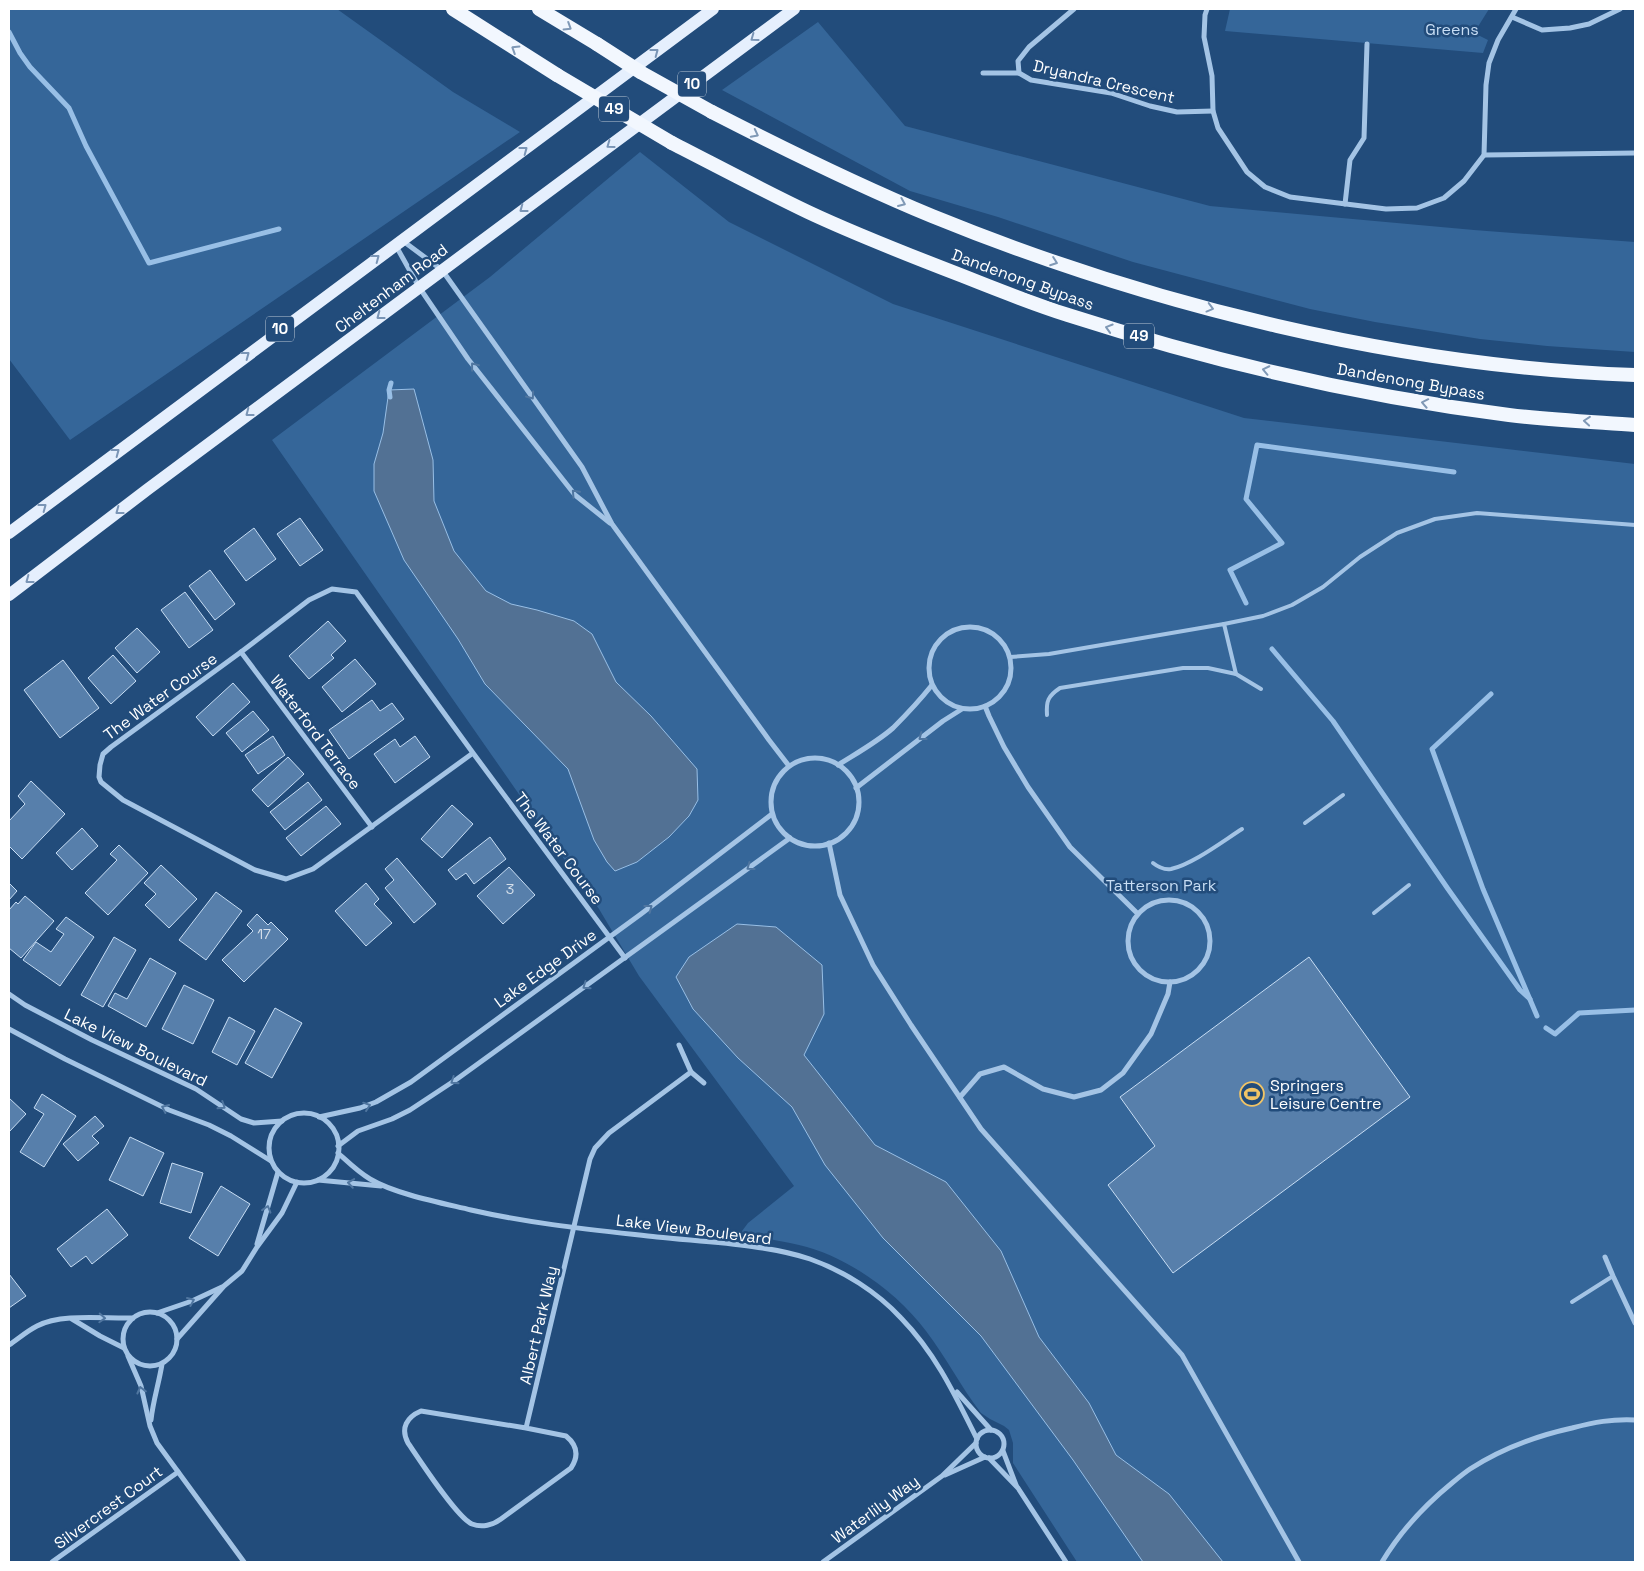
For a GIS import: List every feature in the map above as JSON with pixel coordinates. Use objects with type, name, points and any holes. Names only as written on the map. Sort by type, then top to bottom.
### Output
[{"type":"highway","name":"Dandenong Bypass","points":[[452,9],[557,75],[672,143],[756,186],[859,234],[987,286],[1066,315],[1156,342],[1254,368],[1356,390],[1436,405],[1512,416],[1635,425]]},
{"type":"highway","name":"Dandenong Bypass","points":[[539,9],[642,73],[712,112],[813,162],[932,216],[1069,267],[1169,297],[1266,323],[1346,340],[1430,355],[1522,368],[1635,376]]},
{"type":"main road","name":"Cheltenham Road","points":[[9,533],[713,9]]},
{"type":"main road","name":"Cheltenham Road","points":[[9,595],[419,287],[794,9]]},
{"type":"street","name":"Dryandra Crescent","points":[[1074,9],[1029,47],[1018,62],[1019,74],[1031,80],[1110,93],[1150,106],[1177,112],[1212,111]]},
{"type":"street","points":[[1207,9],[1204,37],[1212,76],[1212,111],[1218,128],[1247,172],[1265,187],[1290,197],[1386,209],[1417,208],[1444,198],[1464,180],[1484,155],[1486,85],[1490,63],[1498,40],[1516,9]]},
{"type":"street","points":[[1512,17],[1542,30],[1570,28],[1589,24],[1620,9]]},
{"type":"street","points":[[1345,204],[1350,160],[1364,138],[1367,44]]},
{"type":"street","points":[[983,73],[1019,74]]},
{"type":"street","points":[[1484,155],[1635,153]]},
{"type":"street","points":[[398,242],[442,270],[582,467],[612,524],[789,766]]},
{"type":"street","points":[[398,242],[419,287],[468,359],[575,496],[612,524]]},
{"type":"street","name":"The Water Course","points":[[473,753],[313,870],[286,879],[255,870],[123,800],[101,782],[99,777],[103,754],[111,746],[309,600],[332,589],[356,592],[625,958]]},
{"type":"street","points":[[856,788],[927,733],[962,709],[985,706],[996,699],[1004,690],[1009,680],[1010,657],[1004,644],[995,634],[983,628],[969,626],[956,628],[944,635],[935,645],[930,658],[929,672],[932,685],[946,701],[962,709]]},
{"type":"street","name":"Waterford Terrace","points":[[241,652],[372,827]]},
{"type":"street","points":[[838,765],[891,729],[932,685]]},
{"type":"street","points":[[985,706],[1000,739],[1028,787],[1070,847],[1138,913]]},
{"type":"street","points":[[814,758],[827,760],[846,771],[856,788],[858,810],[854,821],[844,834],[829,843],[816,846],[802,844],[790,838],[779,828],[772,814],[770,801],[779,775],[789,766],[801,760],[814,758]]},
{"type":"street","name":"Lake Edge Drive","points":[[319,1117],[360,1108],[394,1093],[610,937],[772,814]]},
{"type":"street","points":[[338,1149],[358,1131],[392,1119],[427,1099],[790,838]]},
{"type":"street","points":[[829,843],[840,895],[873,964],[911,1025],[982,1129],[1182,1355],[1299,1562]]},
{"type":"street","points":[[1161,900],[1176,900],[1194,908],[1202,915],[1209,937],[1209,950],[1204,963],[1194,974],[1180,980],[1166,982],[1151,978],[1142,972],[1129,950],[1128,935],[1130,926],[1138,913],[1145,907],[1161,900]]},
{"type":"street","points":[[960,1097],[980,1074],[1004,1067],[1042,1089],[1074,1097],[1101,1090],[1123,1073],[1151,1034],[1168,994],[1170,982]]},
{"type":"street","name":"Lake View Boulevard","points":[[9,994],[25,1005],[92,1040],[196,1088],[242,1119],[254,1123],[282,1121]]},
{"type":"street","points":[[9,1029],[64,1059],[169,1110],[210,1125],[271,1161]]},
{"type":"street","points":[[679,1045],[691,1072],[704,1084]]},
{"type":"street","name":"Albert Park Way","points":[[526,1428],[590,1159],[602,1139],[691,1072]]},
{"type":"street","points":[[310,1114],[327,1122],[337,1137],[338,1149],[335,1164],[328,1173],[318,1180],[305,1183],[287,1179],[278,1172],[271,1161],[269,1150],[270,1139],[282,1121],[291,1116],[310,1114]]},
{"type":"street","name":"Lake View Boulevard","points":[[338,1149],[355,1168],[384,1186]]},
{"type":"street","points":[[257,1247],[278,1172]]},
{"type":"street","name":"Lake View Boulevard","points":[[318,1180],[367,1186],[384,1186],[481,1212],[529,1222],[785,1253],[810,1259],[835,1269],[868,1289],[886,1303],[927,1348],[952,1386],[991,1430],[1002,1435],[1005,1443],[1003,1451],[1018,1488],[1066,1562]]},
{"type":"street","points":[[177,1339],[224,1286],[242,1270],[282,1213],[297,1182]]},
{"type":"street","points":[[1606,1257],[1612,1276],[1635,1323]]},
{"type":"street","points":[[157,1313],[192,1301],[224,1286]]},
{"type":"street","points":[[128,1356],[144,1366],[153,1367],[162,1364],[173,1354],[177,1339],[176,1332],[169,1320],[157,1313],[148,1312],[133,1318],[127,1324],[124,1332],[124,1348],[141,1386],[150,1426],[157,1443],[244,1562]]},
{"type":"street","points":[[9,1345],[37,1326],[54,1320],[90,1317],[133,1318]]},
{"type":"street","points":[[71,1319],[124,1348]]},
{"type":"street","points":[[150,1426],[154,1393],[162,1364]]},
{"type":"street","name":"Lake View Boulevard","points":[[952,1386],[977,1441],[978,1451],[987,1457],[1018,1488]]},
{"type":"street","points":[[422,1411],[526,1428],[566,1436],[571,1440],[576,1449],[575,1462],[572,1468],[494,1524],[482,1526],[472,1524],[460,1515],[404,1435],[408,1421],[414,1414],[422,1411]]},
{"type":"street","points":[[1382,1562],[1396,1539],[1418,1514],[1468,1470],[1501,1452],[1544,1435],[1607,1420],[1635,1420]]},
{"type":"street","points":[[977,1441],[983,1432],[991,1430]]},
{"type":"street","name":"Waterlily Way","points":[[823,1562],[942,1476],[977,1441]]},
{"type":"street","points":[[987,1457],[997,1456],[1003,1451]]},
{"type":"street","name":"Waterlily Way","points":[[942,1476],[987,1457]]},
{"type":"street","name":"Silvercrest Court","points":[[52,1562],[178,1472]]},
{"type":"lane","points":[[1010,657],[1049,654],[1263,616],[1292,605],[1323,587],[1360,557],[1397,533],[1435,520],[1476,513],[1635,525]]},
{"type":"lane","points":[[1224,624],[1236,674]]},
{"type":"lane","points":[[1047,716],[1046,704],[1052,693],[1060,688],[1183,668],[1208,668],[1236,674],[1261,689]]},
{"type":"lane","points":[[1305,823],[1343,795]]},
{"type":"lane","points":[[1152,863],[1160,868],[1169,869],[1204,854],[1242,829]]},
{"type":"lane","points":[[1374,912],[1409,885]]},
{"type":"lane","points":[[1572,1302],[1612,1276]]},
{"type":"green space","points":[[9,9],[337,9],[453,92],[520,132],[70,440],[9,359]]},
{"type":"green space","name":"Greens","points":[[1230,9],[1489,9],[1474,33],[1488,40],[1483,53],[1225,31]]},
{"type":"green space","points":[[818,22],[905,126],[1210,206],[1474,230],[1635,242],[1635,352],[1480,339],[1375,322],[1310,309],[1133,262],[998,217],[910,191],[722,90]]},
{"type":"green space","name":"Tatterson Park","points":[[640,152],[729,222],[893,304],[1244,418],[1635,464],[1635,1562],[1077,1562],[1013,1463],[1013,1443],[1009,1430],[981,1413],[926,1331],[901,1303],[870,1277],[817,1250],[777,1240],[739,1235],[748,1223],[794,1186],[639,976],[599,909],[272,440],[490,277]]},
{"type":"shaded area","points":[[414,389],[433,460],[434,501],[454,551],[486,591],[511,604],[574,621],[592,634],[616,682],[651,716],[697,769],[698,800],[689,816],[669,837],[637,862],[615,871],[607,862],[594,840],[568,769],[485,684],[458,639],[404,560],[374,491],[374,464],[383,433],[389,390]]},
{"type":"shaded area","points":[[737,924],[776,927],[822,965],[824,1014],[804,1055],[875,1145],[946,1182],[1001,1251],[1039,1337],[1089,1403],[1116,1455],[1169,1494],[1223,1562],[1143,1562],[1073,1460],[981,1336],[883,1238],[825,1165],[792,1107],[738,1058],[693,1009],[676,977],[689,957]]},
{"type":"building","points":[[300,518],[323,550],[300,566],[277,534]]},
{"type":"building","points":[[254,528],[276,559],[246,581],[224,551]]},
{"type":"building","points":[[210,570],[235,604],[215,620],[189,586]]},
{"type":"building","points":[[185,592],[213,630],[189,648],[161,610]]},
{"type":"building","points":[[328,621],[346,641],[331,655],[334,658],[309,679],[289,656]]},
{"type":"building","points":[[137,628],[160,652],[137,673],[115,648]]},
{"type":"building","points":[[113,655],[136,681],[111,704],[88,678]]},
{"type":"building","points":[[355,659],[376,684],[342,712],[322,687]]},
{"type":"building","points":[[63,660],[99,708],[60,738],[24,690]]},
{"type":"building","points":[[233,683],[250,702],[213,736],[196,717]]},
{"type":"building","points":[[372,700],[380,711],[392,703],[404,719],[349,759],[329,730]]},
{"type":"building","points":[[253,711],[269,730],[242,752],[226,733]]},
{"type":"building","points":[[273,736],[285,755],[258,774],[245,755]]},
{"type":"building","points":[[415,736],[430,757],[395,783],[374,754],[395,739],[400,747]]},
{"type":"building","points":[[288,757],[304,774],[268,807],[252,790]]},
{"type":"building","points":[[31,781],[65,814],[22,859],[9,846],[9,821],[25,804],[18,796]]},
{"type":"building","points":[[308,782],[322,800],[285,830],[270,812]]},
{"type":"building","points":[[452,805],[473,824],[442,858],[421,839]]},
{"type":"building","points":[[326,806],[341,824],[301,856],[286,838]]},
{"type":"building","points":[[82,828],[98,846],[72,870],[56,853]]},
{"type":"building","points":[[490,837],[506,859],[474,884],[466,873],[456,880],[448,870]]},
{"type":"building","points":[[119,845],[148,873],[108,915],[85,893],[117,860],[110,854]]},
{"type":"building","points":[[397,858],[436,904],[414,923],[385,888],[394,880],[385,869]]},
{"type":"building","points":[[161,865],[197,899],[169,928],[145,905],[156,894],[144,883]]},
{"type":"building","points":[[509,867],[535,895],[503,924],[477,896]]},
{"type":"building","points":[[9,883],[17,891],[9,900]]},
{"type":"building","points":[[366,883],[379,899],[374,904],[392,923],[366,946],[335,911]]},
{"type":"building","points":[[216,892],[242,911],[206,960],[179,940]]},
{"type":"building","points":[[25,896],[54,921],[21,958],[9,948],[9,910]]},
{"type":"building","points":[[257,914],[268,925],[271,922],[288,939],[244,982],[222,960],[253,931],[247,925]]},
{"type":"building","points":[[66,917],[94,937],[60,986],[23,960],[36,942],[51,952],[64,934],[56,929]]},
{"type":"building","points":[[114,937],[136,950],[103,1007],[81,995]]},
{"type":"building","points":[[1309,957],[1410,1097],[1173,1273],[1108,1185],[1155,1146],[1120,1097]]},
{"type":"building","points":[[150,958],[176,973],[146,1027],[108,1006],[115,993],[127,999]]},
{"type":"building","points":[[184,985],[214,1000],[193,1044],[162,1029]]},
{"type":"building","points":[[275,1008],[302,1023],[272,1078],[245,1063]]},
{"type":"building","points":[[229,1017],[255,1031],[237,1065],[212,1052]]},
{"type":"building","points":[[42,1094],[76,1116],[44,1167],[20,1152],[44,1114],[34,1108]]},
{"type":"building","points":[[9,1098],[26,1114],[9,1132]]},
{"type":"building","points":[[95,1116],[104,1126],[92,1136],[99,1143],[78,1161],[63,1144]]},
{"type":"building","points":[[130,1137],[164,1153],[143,1196],[109,1180]]},
{"type":"building","points":[[172,1163],[203,1173],[191,1213],[160,1203]]},
{"type":"building","points":[[221,1186],[250,1204],[218,1256],[189,1238]]},
{"type":"building","points":[[107,1209],[128,1235],[92,1264],[86,1256],[71,1267],[57,1249]]},
{"type":"building","points":[[9,1274],[26,1296],[9,1308]]},
{"type":"waterway","points":[[9,32],[30,67],[69,108],[86,146],[149,263],[279,229]]},
{"type":"waterway","points":[[390,397],[391,383]]},
{"type":"waterway","points":[[1246,603],[1230,570],[1282,543],[1246,499],[1257,445],[1454,472]]},
{"type":"waterway","points":[[1272,649],[1333,721],[1448,889],[1520,990],[1530,999]]},
{"type":"waterway","points":[[1491,694],[1432,749],[1483,889],[1537,1016]]},
{"type":"waterway","points":[[1546,1028],[1555,1034],[1579,1013],[1635,1010]]},
{"type":"place","name":"Springers Leisure Centre","points":[[1252,1094]]}]
